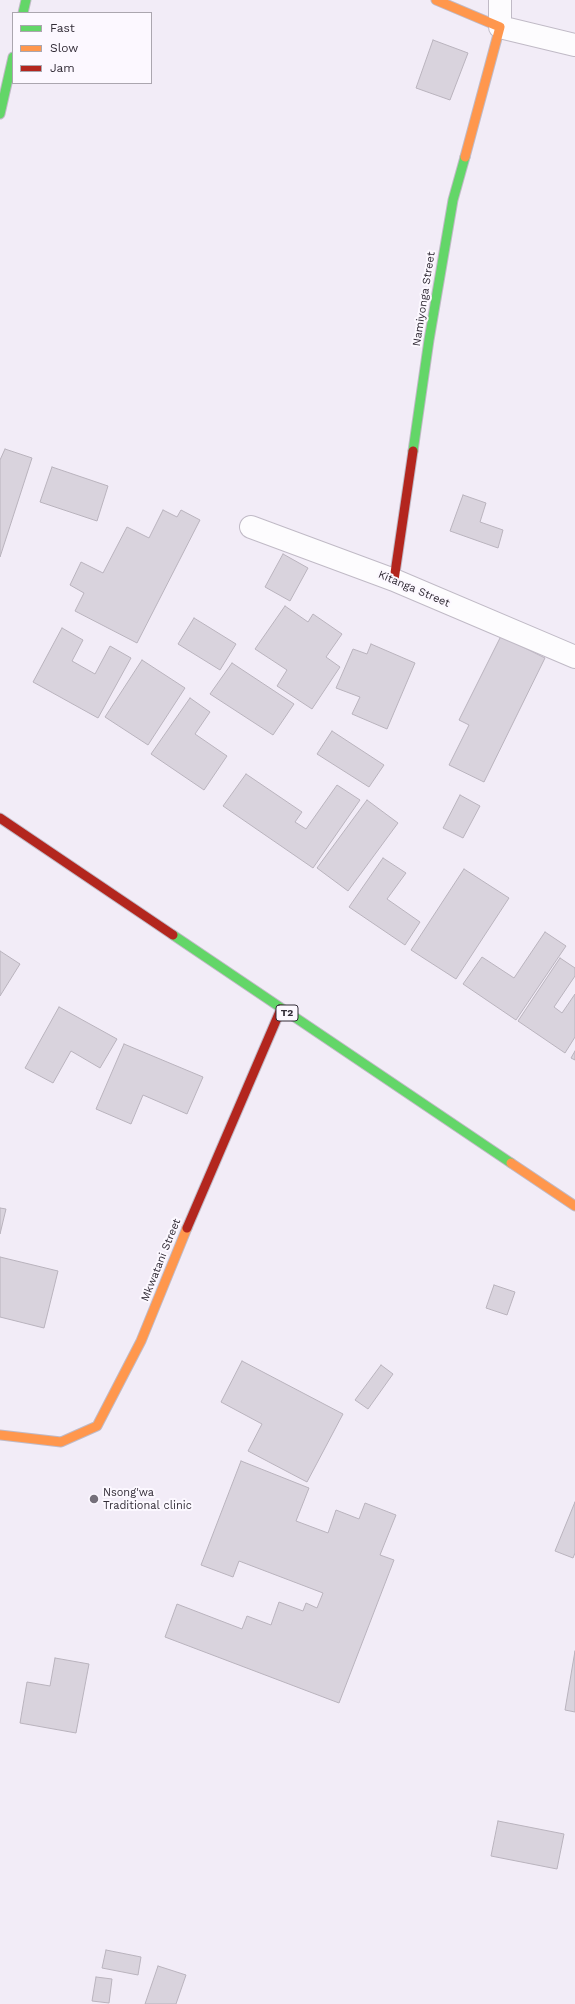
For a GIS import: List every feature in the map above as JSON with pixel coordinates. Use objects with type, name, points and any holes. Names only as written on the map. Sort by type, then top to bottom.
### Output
[{"type":"main road","points":[[23,12],[26,0]]},
{"type":"main road","points":[[436,0],[500,27]]},
{"type":"main road","name":"Namiyonga Street","points":[[394,580],[428,348],[453,200],[500,27]]},
{"type":"main road","points":[[0,114],[12,61]]},
{"type":"main road","name":"T2","points":[[0,818],[575,1206]]},
{"type":"main road","name":"Mkwatani Street","points":[[0,1436],[61,1442],[97,1426],[141,1341],[212,1166],[281,1009]]},
{"type":"street","points":[[500,0],[500,27],[575,45]]},
{"type":"street","name":"Kitanga Street","points":[[251,527],[394,580],[575,657]]},
{"type":"building","points":[[433,40],[468,53],[450,100],[416,88]]},
{"type":"building","points":[[5,449],[32,458],[0,557],[0,460]]},
{"type":"building","points":[[52,467],[108,486],[97,521],[40,502]]},
{"type":"building","points":[[463,495],[486,503],[480,522],[503,530],[498,548],[450,531]]},
{"type":"building","points":[[163,510],[177,517],[181,510],[200,520],[137,643],[75,611],[84,593],[70,585],[81,562],[103,573],[127,527],[149,538]]},
{"type":"building","points":[[283,554],[308,568],[290,601],[265,587]]},
{"type":"building","points":[[285,606],[308,622],[313,614],[342,634],[326,657],[340,667],[312,709],[277,686],[287,670],[255,649]]},
{"type":"building","points":[[194,618],[236,644],[220,670],[178,644]]},
{"type":"building","points":[[62,628],[83,640],[72,661],[95,674],[110,646],[131,658],[98,718],[33,682]]},
{"type":"building","points":[[501,636],[545,658],[484,782],[449,765],[469,725],[459,720]]},
{"type":"building","points":[[371,644],[415,663],[387,729],[352,714],[360,697],[336,688],[353,649],[367,654]]},
{"type":"building","points":[[142,660],[185,688],[148,745],[105,717]]},
{"type":"building","points":[[232,663],[294,704],[273,735],[210,694]]},
{"type":"building","points":[[190,698],[210,712],[195,734],[227,756],[204,790],[151,754]]},
{"type":"building","points":[[332,731],[384,765],[369,787],[317,754]]},
{"type":"building","points":[[246,774],[302,812],[295,822],[306,829],[337,785],[360,800],[313,868],[223,806]]},
{"type":"building","points":[[460,795],[480,806],[463,838],[443,828]]},
{"type":"building","points":[[367,800],[398,823],[348,891],[317,868]]},
{"type":"building","points":[[383,858],[406,873],[387,899],[420,922],[405,945],[349,907]]},
{"type":"building","points":[[464,869],[509,898],[456,979],[411,950]]},
{"type":"building","points":[[545,932],[566,946],[516,1020],[463,984],[482,957],[514,978]]},
{"type":"building","points":[[0,951],[20,964],[0,996]]},
{"type":"building","points":[[560,958],[575,968],[575,976],[554,1007],[562,1013],[575,994],[575,1037],[565,1053],[518,1021]]},
{"type":"building","points":[[59,1007],[117,1039],[100,1068],[71,1051],[53,1083],[25,1068]]},
{"type":"building","points":[[124,1044],[203,1077],[187,1114],[143,1095],[131,1124],[96,1109]]},
{"type":"building","points":[[575,1051],[575,1060],[571,1058]]},
{"type":"building","points":[[0,1208],[6,1209],[0,1234]]},
{"type":"building","points":[[0,1257],[58,1271],[44,1328],[0,1317]]},
{"type":"building","points":[[494,1285],[515,1292],[507,1315],[486,1308]]},
{"type":"building","points":[[242,1361],[343,1414],[307,1482],[248,1451],[262,1424],[221,1402]]},
{"type":"building","points":[[381,1365],[393,1374],[368,1409],[355,1400]]},
{"type":"building","points":[[241,1461],[309,1488],[296,1521],[328,1533],[336,1510],[359,1519],[365,1503],[396,1515],[380,1555],[394,1560],[339,1703],[165,1637],[177,1604],[242,1629],[247,1616],[271,1625],[279,1602],[303,1611],[306,1603],[317,1608],[323,1593],[239,1561],[233,1577],[201,1565]]},
{"type":"building","points":[[575,1502],[575,1553],[573,1558],[555,1551]]},
{"type":"building","points":[[575,1651],[575,1712],[565,1710]]},
{"type":"building","points":[[55,1658],[89,1664],[76,1733],[20,1723],[27,1682],[50,1686]]},
{"type":"building","points":[[498,1821],[564,1834],[557,1869],[491,1856]]},
{"type":"building","points":[[106,1950],[141,1957],[138,1975],[102,1968]]},
{"type":"building","points":[[158,1966],[186,1975],[176,2004],[145,2004]]},
{"type":"building","points":[[96,1977],[112,1979],[109,2003],[92,2001]]},
{"type":"traffic: fast","points":[[23,12],[26,0]]},
{"type":"traffic: fast","points":[[0,114],[12,61]]},
{"type":"traffic: fast","points":[[413,451],[429,340],[453,200],[465,157]]},
{"type":"traffic: fast","points":[[173,935],[511,1163]]},
{"type":"traffic: slow","points":[[436,0],[500,27],[465,157]]},
{"type":"traffic: slow","points":[[511,1163],[575,1206]]},
{"type":"traffic: slow","points":[[0,1435],[61,1442],[97,1426],[141,1341],[187,1228]]},
{"type":"traffic: jam","points":[[394,580],[413,451]]},
{"type":"traffic: jam","points":[[0,818],[173,935]]},
{"type":"traffic: jam","points":[[187,1228],[281,1009]]},
{"type":"place","name":"Nsong'wa Traditional clinic","points":[[94,1499]]}]
